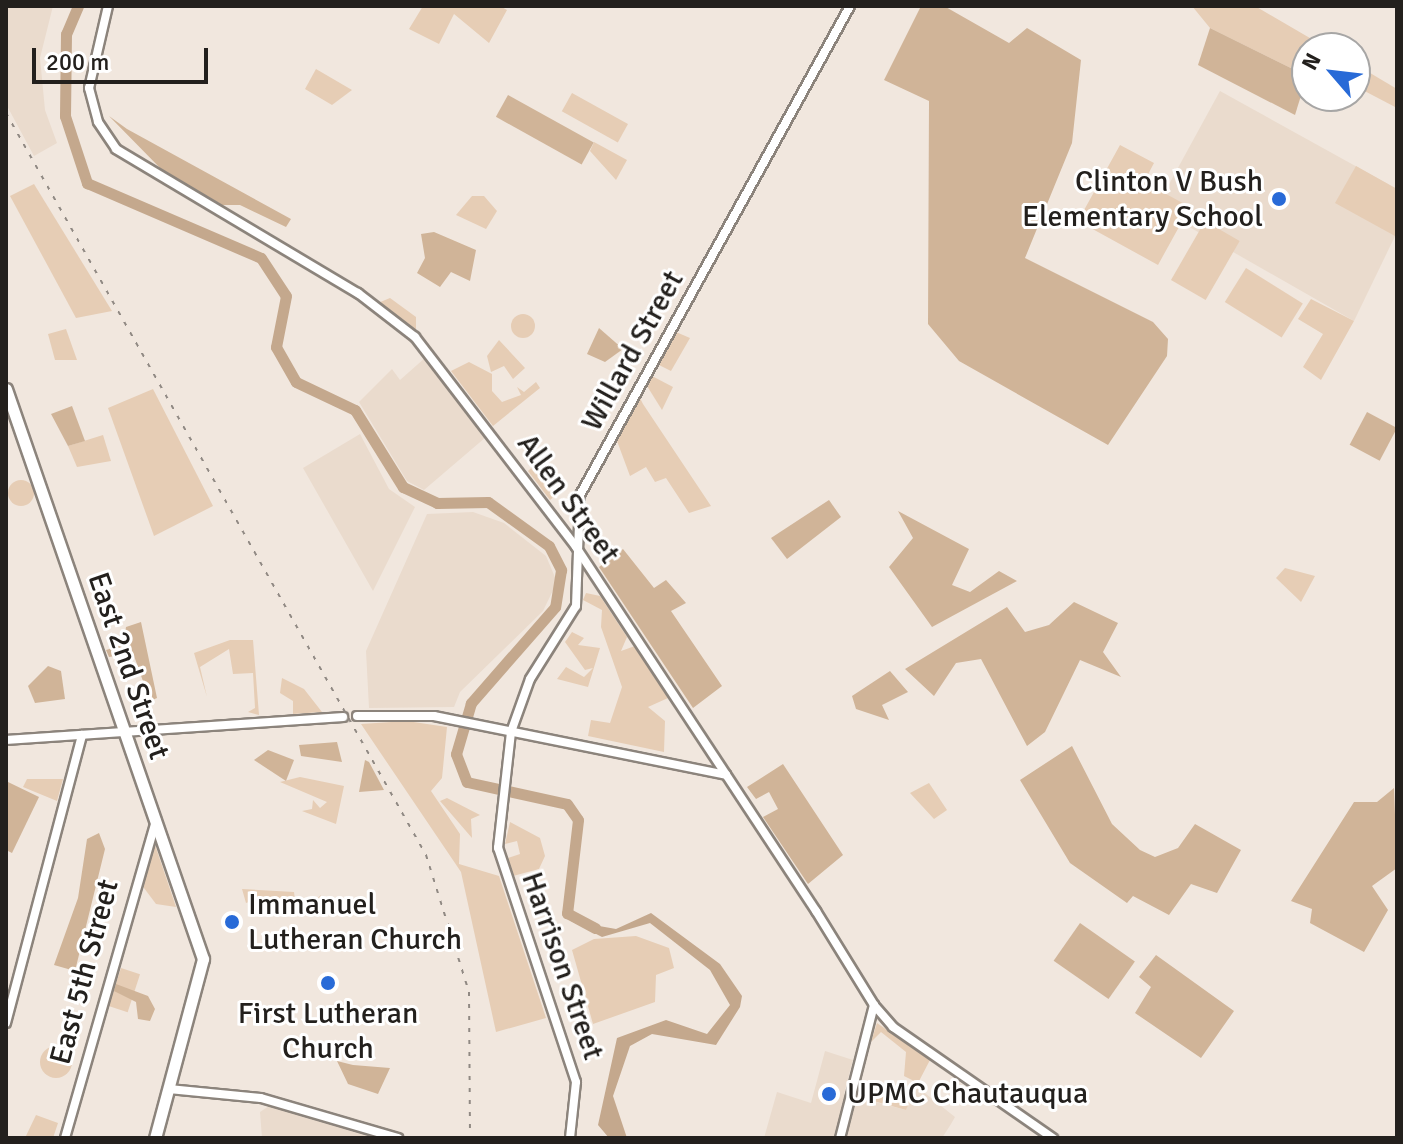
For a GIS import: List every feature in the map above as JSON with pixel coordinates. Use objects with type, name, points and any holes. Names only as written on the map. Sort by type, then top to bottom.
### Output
[{"type":"main road","name":"East 2nd Street","points":[[6,389],[203,959],[169,1089]]},
{"type":"main road","points":[[155,1138],[169,1089]]},
{"type":"street","name":"Allen Street","points":[[108,6],[89,88],[98,122],[116,149],[407,329],[576,547],[874,1005],[893,1027],[1053,1138]]},
{"type":"street","name":"Willard Street","points":[[511,732],[530,679],[573,614],[580,495],[850,6]]},
{"type":"street","points":[[357,716],[447,720],[726,775]]},
{"type":"street","points":[[6,740],[343,717]]},
{"type":"street","name":"Harrison Street","points":[[511,732],[497,810],[500,856],[576,1082],[570,1138]]},
{"type":"street","points":[[6,1023],[82,735]]},
{"type":"street","points":[[686,766],[717,763]]},
{"type":"street","points":[[708,770],[717,763]]},
{"type":"street","name":"East 5th Street","points":[[65,1138],[156,820]]},
{"type":"street","points":[[840,1138],[874,1005]]},
{"type":"street","points":[[169,1089],[261,1098],[398,1138]]},
{"type":"shaded area","points":[[6,6],[53,6],[40,58],[45,110],[57,143],[34,156],[6,104]]},
{"type":"shaded area","points":[[423,6],[500,6],[507,10],[489,43],[454,14],[439,44],[409,29]]},
{"type":"shaded area","points":[[921,6],[944,6],[1009,43],[1027,28],[1081,60],[1072,143],[1025,258],[1153,322],[1168,339],[1167,356],[1108,445],[959,361],[928,324],[929,101],[884,80]]},
{"type":"shaded area","points":[[1192,6],[1255,6],[1300,32],[1291,32],[1291,68],[1210,28]]},
{"type":"shaded area","points":[[1210,28],[1291,68],[1291,112],[1296,112],[1295,115],[1198,65]]},
{"type":"shaded area","points":[[316,69],[352,90],[332,105],[305,89]]},
{"type":"shaded area","points":[[1371,74],[1397,89],[1397,108],[1371,94]]},
{"type":"shaded area","name":"Clinton V Bush Elementary School","points":[[1220,91],[1397,189],[1397,232],[1354,321],[1156,208]]},
{"type":"shaded area","points":[[572,93],[628,124],[618,142],[562,111]]},
{"type":"shaded area","points":[[508,95],[594,143],[582,164],[496,117]]},
{"type":"shaded area","points":[[109,116],[127,129],[291,219],[286,227],[240,205],[222,205],[162,170]]},
{"type":"shaded area","points":[[594,142],[627,160],[616,180],[590,151]]},
{"type":"shaded area","points":[[1120,145],[1154,163],[1144,182],[1190,207],[1158,265],[1078,221]]},
{"type":"shaded area","points":[[1356,166],[1397,189],[1395,236],[1335,203]]},
{"type":"shaded area","points":[[34,184],[112,311],[76,318],[10,196]]},
{"type":"shaded area","points":[[472,196],[484,196],[497,211],[486,229],[456,215]]},
{"type":"shaded area","points":[[1205,221],[1240,241],[1206,300],[1171,280]]},
{"type":"shaded area","points":[[434,232],[476,250],[470,281],[451,272],[440,287],[417,273],[425,258],[421,234]]},
{"type":"shaded area","points":[[1246,268],[1303,304],[1282,337],[1225,302]]},
{"type":"shaded area","points":[[390,298],[416,317],[416,334],[378,303]]},
{"type":"shaded area","points":[[1311,299],[1354,321],[1321,380],[1303,367],[1323,334],[1298,319]]},
{"type":"shaded area","points":[[523,314],[531,318],[535,326],[531,334],[523,338],[515,334],[511,326],[515,318]]},
{"type":"shaded area","points":[[599,328],[623,349],[605,362],[587,354]]},
{"type":"shaded area","points":[[66,329],[77,360],[55,360],[48,334]]},
{"type":"shaded area","points":[[676,332],[690,338],[671,371],[659,365]]},
{"type":"shaded area","points":[[499,340],[525,368],[513,379],[504,366],[491,372],[487,356]]},
{"type":"shaded area","points":[[426,357],[486,437],[424,490],[407,481],[359,402],[392,369],[400,380]]},
{"type":"shaded area","points":[[469,362],[492,374],[492,391],[502,402],[521,395],[517,387],[524,392],[536,382],[540,388],[493,426],[451,371]]},
{"type":"shaded area","points":[[652,376],[673,387],[662,410],[647,386]]},
{"type":"shaded area","points":[[153,389],[213,506],[154,536],[108,408]]},
{"type":"shaded area","points":[[640,398],[711,506],[689,513],[666,478],[655,482],[646,467],[630,476],[617,441]]},
{"type":"shaded area","points":[[72,406],[85,441],[68,446],[51,414]]},
{"type":"shaded area","points":[[1367,412],[1397,428],[1380,461],[1350,445]]},
{"type":"shaded area","points":[[360,434],[389,489],[415,507],[373,591],[303,468]]},
{"type":"shaded area","points":[[103,435],[111,461],[77,467],[68,446]]},
{"type":"shaded area","points":[[539,461],[563,489],[550,500],[528,471]]},
{"type":"shaded area","points":[[21,480],[30,484],[34,493],[30,502],[21,506],[12,502],[8,493],[12,484]]},
{"type":"shaded area","points":[[829,500],[841,517],[787,559],[771,538]]},
{"type":"shaded area","points":[[898,511],[969,549],[952,585],[970,592],[999,571],[1017,581],[932,627],[889,567],[913,538]]},
{"type":"shaded area","points":[[473,512],[504,523],[546,556],[557,582],[543,611],[460,692],[454,707],[369,708],[366,651],[427,514]]},
{"type":"shaded area","points":[[623,549],[654,588],[666,580],[686,603],[671,611],[722,686],[693,708],[599,567]]},
{"type":"shaded area","points":[[1285,568],[1315,576],[1301,602],[1276,578]]},
{"type":"shaded area","points":[[586,593],[600,596],[627,637],[621,651],[635,646],[668,698],[648,707],[665,721],[664,752],[588,736],[591,720],[610,723],[622,687],[601,627],[602,610],[583,600]]},
{"type":"shaded area","points":[[1074,602],[1118,623],[1103,652],[1121,677],[1080,660],[1045,732],[1027,746],[981,659],[956,663],[934,696],[905,669],[1007,607],[1025,632],[1049,625]]},
{"type":"shaded area","points":[[141,622],[157,698],[150,701],[133,653],[109,657],[106,650],[123,645],[126,627]]},
{"type":"shaded area","points":[[572,632],[584,638],[578,645],[600,648],[588,687],[557,679],[566,667],[584,677],[593,668],[585,670],[565,642]]},
{"type":"shaded area","points":[[230,640],[253,640],[259,715],[248,712],[255,708],[253,673],[233,674],[229,649],[200,667],[207,697],[194,653]]},
{"type":"shaded area","points":[[48,666],[61,671],[65,699],[35,703],[28,686]]},
{"type":"shaded area","points":[[890,671],[908,692],[882,705],[889,720],[856,709],[852,696]]},
{"type":"shaded area","points":[[282,678],[304,689],[322,712],[293,714],[293,701],[280,693]]},
{"type":"shaded area","points":[[407,721],[447,727],[442,778],[431,791],[460,834],[459,864],[499,876],[546,1018],[496,1032],[461,872],[361,724]]},
{"type":"shaded area","points":[[337,742],[342,762],[301,756],[299,745]]},
{"type":"shaded area","points":[[1072,746],[1112,824],[1140,850],[1155,857],[1178,848],[1195,824],[1241,850],[1217,893],[1191,884],[1169,915],[1133,896],[1127,903],[1070,863],[1020,780]]},
{"type":"shaded area","points":[[268,750],[294,760],[286,781],[254,760]]},
{"type":"shaded area","points":[[365,760],[369,762],[384,790],[359,792]]},
{"type":"shaded area","points":[[783,764],[843,855],[808,884],[763,817],[778,809],[769,792],[756,799],[747,787]]},
{"type":"shaded area","points":[[300,777],[344,786],[336,824],[302,811],[312,809],[313,800],[320,808],[327,802],[280,782]]},
{"type":"shaded area","points":[[27,779],[63,779],[57,801],[23,787]]},
{"type":"shaded area","points":[[8,782],[39,797],[12,853],[6,850]]},
{"type":"shaded area","points":[[929,783],[947,810],[934,819],[910,793]]},
{"type":"shaded area","points":[[1394,788],[1397,868],[1372,886],[1388,910],[1364,952],[1310,923],[1312,909],[1291,901],[1354,802],[1377,802]]},
{"type":"shaded area","points":[[447,798],[480,815],[471,819],[472,838],[440,801]]},
{"type":"shaded area","points":[[510,822],[540,838],[545,856],[539,869],[513,876],[508,858],[520,854],[517,841],[505,844]]},
{"type":"shaded area","points":[[99,833],[105,849],[75,971],[54,965],[78,898],[87,839]]},
{"type":"shaded area","points":[[153,839],[176,907],[156,904],[141,884]]},
{"type":"shaded area","points":[[242,889],[294,892],[295,900],[312,903],[321,895],[317,911],[259,898],[246,903]]},
{"type":"shaded area","points":[[651,913],[720,964],[742,996],[740,1007],[716,1045],[652,1034],[630,1046],[613,1096],[627,1138],[609,1138],[598,1125],[617,1038],[666,1020],[707,1034],[730,1005],[710,970],[650,923],[602,937],[571,921],[616,929]]},
{"type":"shaded area","points":[[1080,923],[1135,961],[1108,999],[1054,961]]},
{"type":"shaded area","points":[[636,936],[669,948],[674,968],[656,975],[655,1002],[593,1024],[572,950],[594,939]]},
{"type":"shaded area","points":[[1156,955],[1234,1011],[1201,1058],[1135,1013],[1151,987],[1139,977]]},
{"type":"shaded area","points":[[121,968],[140,974],[128,1012],[109,1006]]},
{"type":"shaded area","points":[[116,984],[148,996],[155,1009],[150,1021],[138,1019],[136,1002],[114,991]]},
{"type":"shaded area","points":[[877,1023],[930,1060],[918,1083],[904,1076],[906,1052],[881,1032],[871,1042]]},
{"type":"shaded area","points":[[56,1046],[68,1050],[72,1062],[68,1074],[56,1078],[44,1074],[40,1062],[44,1050]]},
{"type":"shaded area","name":"UPMC Chautauqua","points":[[825,1051],[853,1060],[844,1094],[906,1110],[916,1086],[955,1117],[942,1138],[764,1138],[777,1092],[811,1103]]},
{"type":"shaded area","points":[[337,1061],[390,1068],[378,1094],[348,1084]]},
{"type":"shaded area","points":[[861,1088],[883,1089],[912,1097],[906,1110],[859,1097]]},
{"type":"shaded area","points":[[272,1104],[381,1138],[262,1138],[260,1112]]},
{"type":"shaded area","points":[[36,1115],[58,1123],[53,1138],[25,1138]]},
{"type":"waterway","points":[[78,6],[66,34],[65,116],[87,183],[261,258],[286,296],[276,347],[296,382],[355,410],[403,487],[437,503],[488,502],[549,546],[561,570],[555,607],[471,703],[456,754],[467,782],[567,804],[578,820],[567,913],[595,928]]},
{"type":"railway","points":[[6,113],[426,855],[469,992],[470,1138]]},
{"type":"place","name":"Clinton V Bush Elementary School","points":[[1279,199]]},
{"type":"place","name":"Immanuel Lutheran Church","points":[[232,922]]},
{"type":"place","name":"First Lutheran Church","points":[[328,983]]},
{"type":"place","name":"UPMC Chautauqua","points":[[829,1094]]}]
